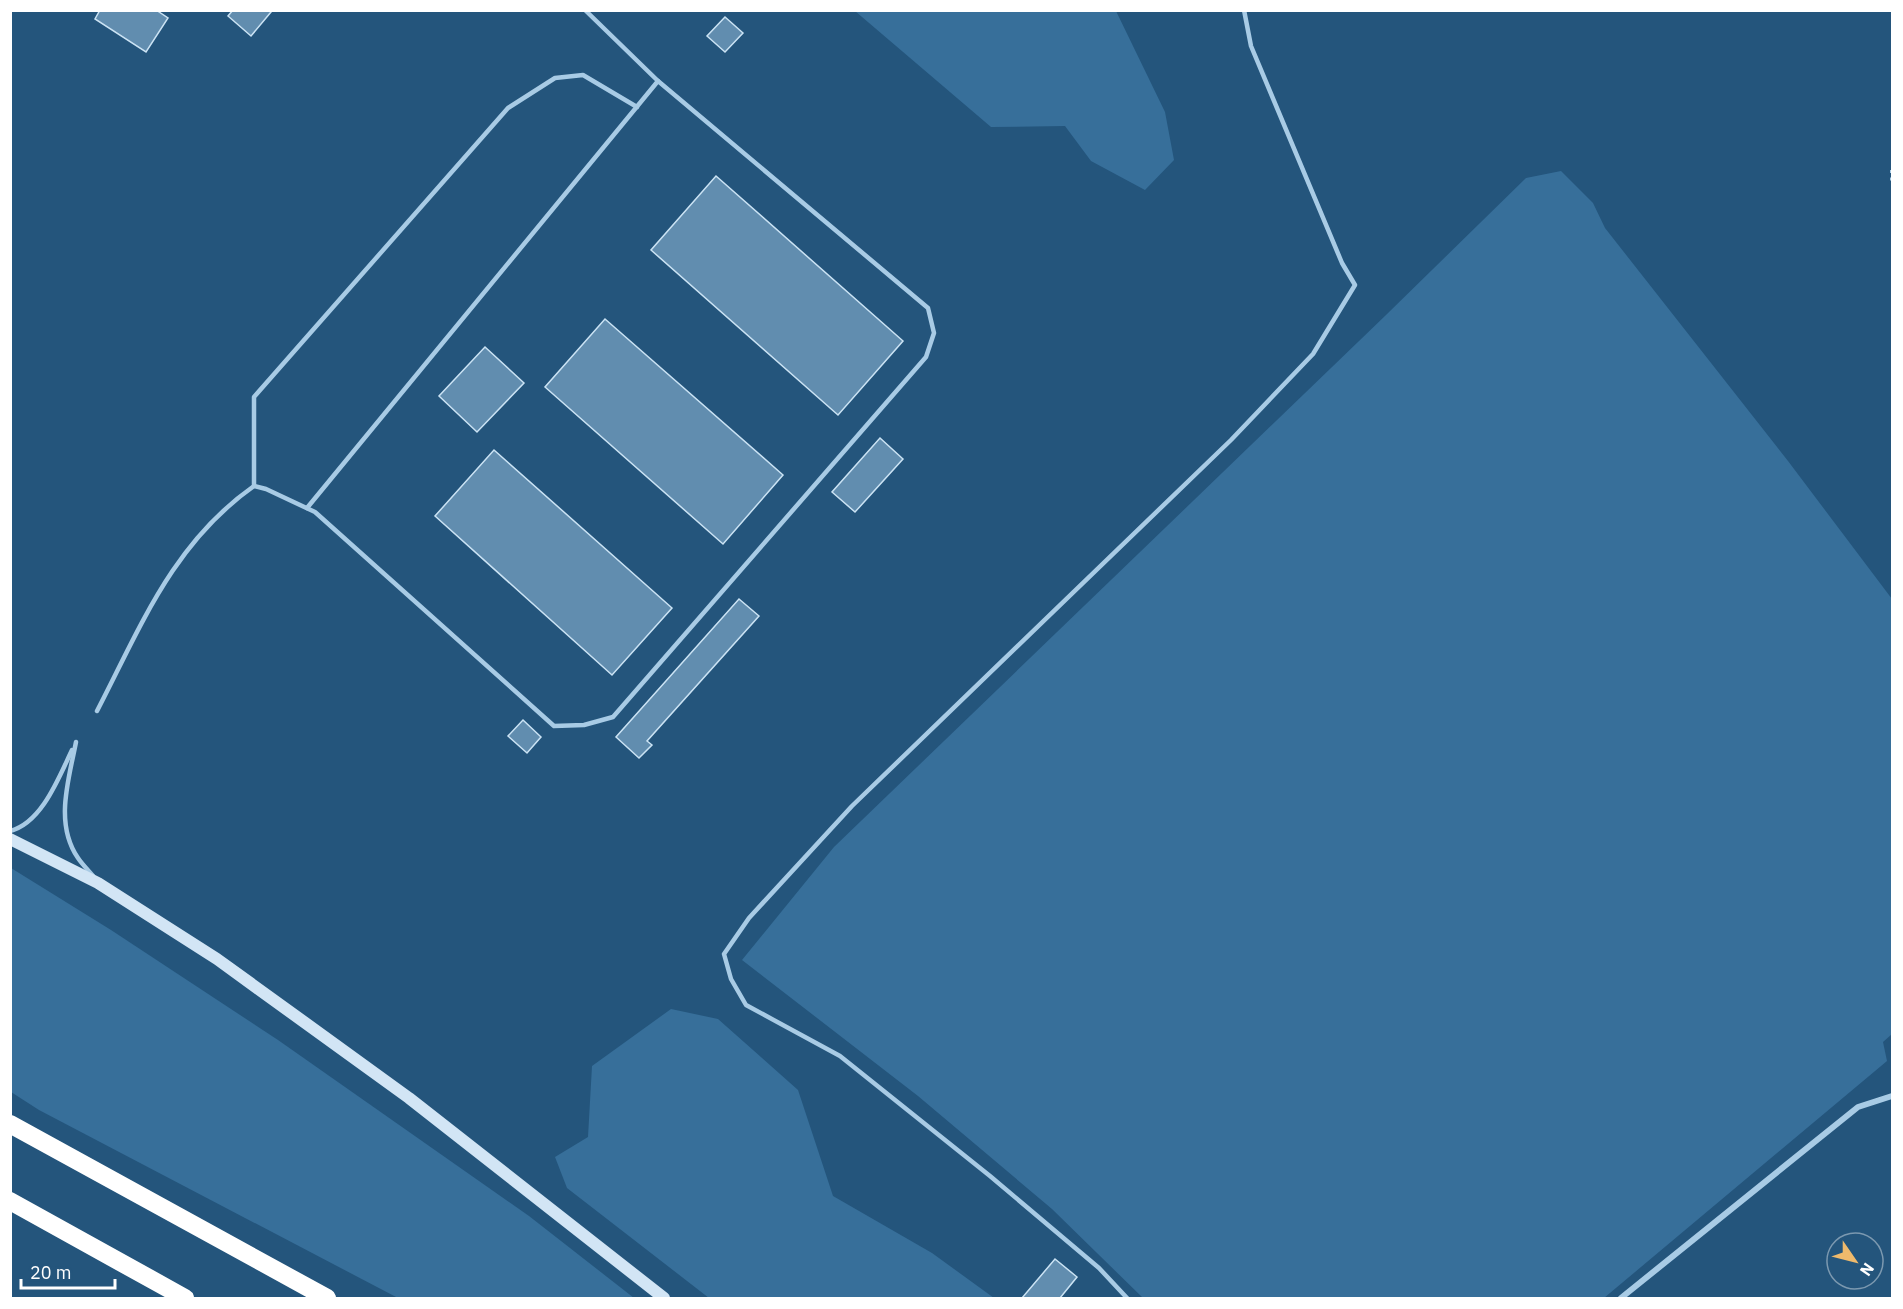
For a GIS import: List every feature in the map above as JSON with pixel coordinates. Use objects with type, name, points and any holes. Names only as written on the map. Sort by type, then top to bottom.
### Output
[{"type":"highway","points":[[10,1124],[327,1299]]},
{"type":"highway","points":[[10,1201],[185,1299]]},
{"type":"street","points":[[10,840],[98,883],[217,959],[409,1098],[664,1299]]},
{"type":"street","points":[[1621,1299],[1858,1107],[1893,1096]]},
{"type":"lane","points":[[97,711],[162,585],[194,539],[229,504],[254,486],[266,489],[320,516],[554,726],[584,725],[613,717],[926,357],[934,333],[928,308],[658,81],[585,10]]},
{"type":"lane","points":[[1127,1299],[1099,1268],[990,1176],[840,1056],[746,1005],[731,979],[724,954],[749,918],[852,806],[1231,440],[1313,354],[1355,285],[1342,263],[1251,46],[1244,10]]},
{"type":"lane","points":[[254,486],[254,397],[508,108],[555,78],[583,75],[637,107]]},
{"type":"lane","points":[[307,508],[658,81]]},
{"type":"lane","points":[[10,831],[22,828],[32,819],[52,791],[76,742],[64,804],[66,829],[76,856],[98,883]]},
{"type":"path","points":[[1893,170],[1893,183]]},
{"type":"shaded area","points":[[855,11],[1116,11],[1165,112],[1174,160],[1145,190],[1091,161],[1065,126],[991,127]]},
{"type":"shaded area","points":[[1561,171],[1593,203],[1605,228],[1788,461],[1892,599],[1892,1034],[1883,1042],[1887,1061],[1604,1298],[1143,1298],[1052,1209],[918,1096],[742,960],[834,847],[1526,178]]},
{"type":"shaded area","points":[[11,868],[111,930],[278,1040],[529,1216],[634,1298],[398,1298],[39,1110],[11,1092]]},
{"type":"shaded area","points":[[671,1009],[718,1019],[798,1090],[833,1196],[932,1253],[994,1298],[709,1298],[567,1188],[555,1157],[588,1137],[592,1066]]},
{"type":"building","points":[[100,10],[156,10],[168,18],[146,52],[95,19]]},
{"type":"building","points":[[233,10],[269,10],[271,12],[251,36],[228,16]]},
{"type":"building","points":[[725,17],[743,33],[725,52],[707,36]]},
{"type":"building","points":[[716,176],[903,341],[838,415],[651,250]]},
{"type":"building","points":[[605,319],[783,475],[723,544],[545,387]]},
{"type":"building","points":[[485,347],[524,383],[477,432],[439,396]]},
{"type":"building","points":[[880,438],[903,459],[855,512],[832,492]]},
{"type":"building","points":[[494,450],[672,608],[612,675],[435,516]]},
{"type":"building","points":[[739,599],[759,616],[647,741],[652,745],[639,758],[616,737]]},
{"type":"building","points":[[523,720],[541,737],[527,753],[508,736]]},
{"type":"building","points":[[1055,1259],[1077,1277],[1060,1298],[1022,1298]]}]
